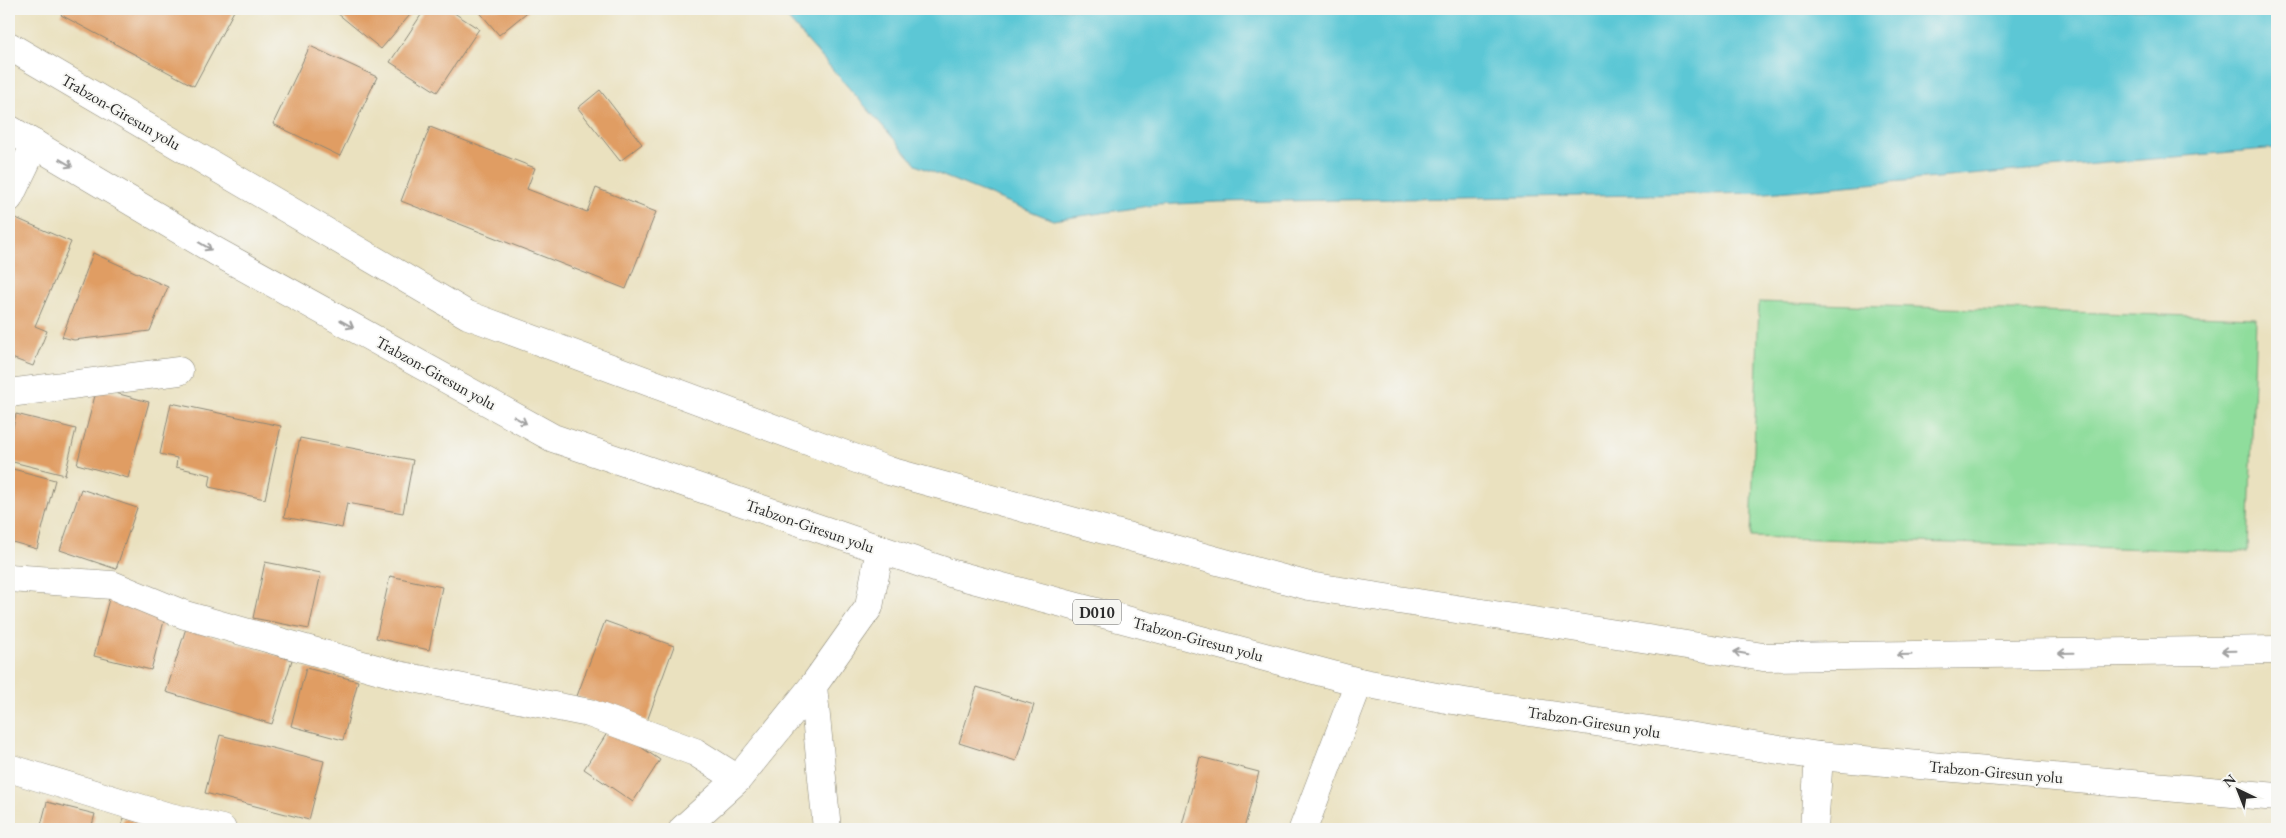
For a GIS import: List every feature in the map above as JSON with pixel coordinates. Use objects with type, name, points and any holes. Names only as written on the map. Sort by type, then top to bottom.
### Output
[{"type":"main road","name":"Trabzon-Giresun yolu","points":[[9,46],[468,315],[889,471],[1309,586],[1763,657],[2277,650]]},
{"type":"main road","name":"Trabzon-Giresun yolu","points":[[9,129],[217,252],[553,438],[950,573],[1359,682],[1452,700],[1819,756],[2277,797]]},
{"type":"main road","points":[[9,198],[35,144]]},
{"type":"main road","points":[[9,393],[179,371]]},
{"type":"main road","points":[[684,829],[738,779],[813,686],[869,607],[880,550]]},
{"type":"main road","points":[[9,578],[112,586],[185,615],[398,675],[589,713],[695,752],[738,779]]},
{"type":"main road","points":[[1303,829],[1359,682]]},
{"type":"main road","points":[[813,686],[827,829]]},
{"type":"main road","points":[[1814,829],[1819,756]]},
{"type":"main road","points":[[9,768],[166,816],[222,829]]},
{"type":"green space","points":[[1759,302],[2256,318],[2248,552],[1751,537]]},
{"type":"water","points":[[779,9],[2277,9],[2277,148],[1766,193],[1218,202],[1156,205],[1053,220],[918,166]]},
{"type":"building","points":[[65,9],[235,9],[194,86],[61,15]]},
{"type":"building","points":[[340,9],[415,9],[381,49],[337,13]]},
{"type":"building","points":[[425,9],[448,9],[479,29],[437,92],[390,62]]},
{"type":"building","points":[[477,9],[531,9],[499,35]]},
{"type":"building","points":[[310,46],[377,77],[340,156],[273,124]]},
{"type":"building","points":[[600,90],[642,144],[620,161],[578,108]]},
{"type":"building","points":[[430,127],[535,168],[527,189],[587,212],[596,188],[656,212],[626,289],[401,201]]},
{"type":"building","points":[[9,215],[71,242],[35,326],[47,331],[33,366],[9,357]]},
{"type":"building","points":[[93,253],[168,287],[150,331],[74,340],[62,337]]},
{"type":"building","points":[[97,388],[149,402],[128,478],[77,464]]},
{"type":"building","points":[[171,403],[281,426],[265,499],[209,487],[211,475],[176,467],[177,458],[160,454]]},
{"type":"building","points":[[16,414],[76,429],[65,475],[9,461],[9,444]]},
{"type":"building","points":[[300,438],[413,460],[403,513],[347,503],[342,528],[284,517]]},
{"type":"building","points":[[9,468],[55,480],[37,549],[9,541]]},
{"type":"building","points":[[81,489],[137,508],[116,569],[60,550]]},
{"type":"building","points":[[265,562],[321,573],[309,629],[253,618]]},
{"type":"building","points":[[390,576],[442,587],[429,650],[376,638]]},
{"type":"building","points":[[110,595],[167,610],[151,670],[94,656]]},
{"type":"building","points":[[605,621],[674,646],[647,721],[577,696]]},
{"type":"building","points":[[186,628],[292,660],[272,724],[166,692]]},
{"type":"building","points":[[306,668],[358,681],[343,740],[291,726]]},
{"type":"building","points":[[977,687],[1034,705],[1016,761],[959,743]]},
{"type":"building","points":[[611,727],[660,760],[633,802],[584,769]]},
{"type":"building","points":[[220,735],[324,761],[309,820],[205,793]]},
{"type":"building","points":[[1200,757],[1259,772],[1244,829],[1181,829]]},
{"type":"building","points":[[47,802],[95,814],[91,829],[40,829]]},
{"type":"building","points":[[124,818],[163,829],[120,829]]}]
